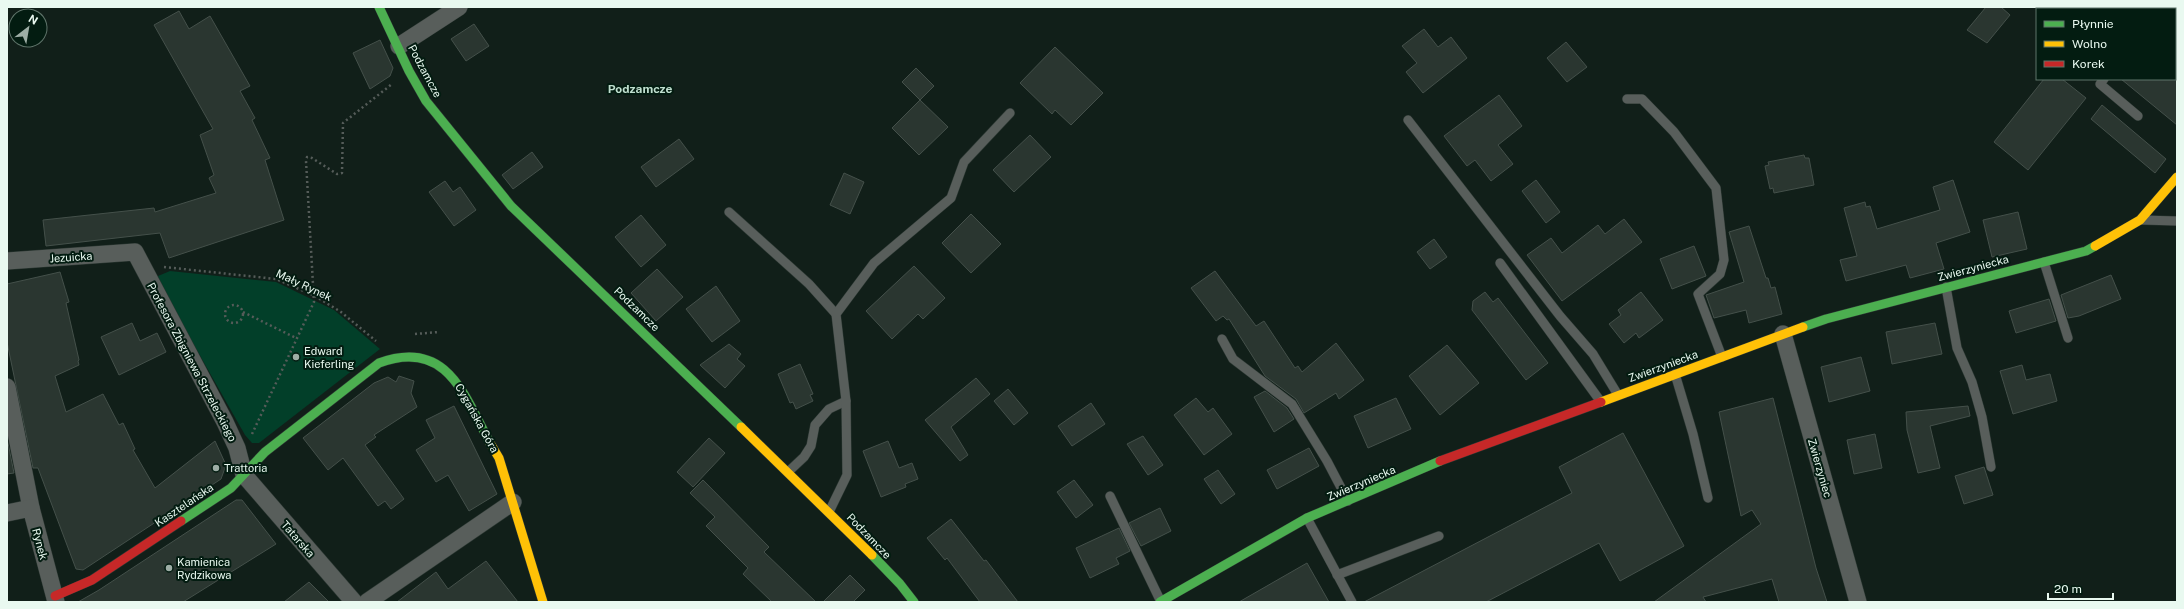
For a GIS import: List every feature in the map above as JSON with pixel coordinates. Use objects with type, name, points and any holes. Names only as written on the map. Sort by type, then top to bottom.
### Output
[{"type":"street","name":"Podzamcze","points":[[379,7],[426,101],[511,206],[829,512],[900,584],[914,602]]},
{"type":"street","points":[[399,46],[459,7]]},
{"type":"street","name":"Zwierzyniecka","points":[[1160,602],[1307,518],[1450,457],[1826,318],[2086,251],[2140,220],[2176,178]]},
{"type":"street","name":"Jezuicka","points":[[7,261],[134,252]]},
{"type":"street","name":"Profesora Zbigniewa Strzeleckiego","points":[[134,252],[225,422],[237,448],[244,475]]},
{"type":"street","name":"Zwierzyniec","points":[[1783,334],[1858,602]]},
{"type":"street","name":"Cygańska Góra","points":[[390,358],[411,357],[429,361],[443,368],[455,379],[499,458],[543,602]]},
{"type":"street","name":"Kasztelańska","points":[[56,599],[92,580],[231,488],[265,452],[379,363],[390,358]]},
{"type":"street","name":"Rynek","points":[[7,387],[31,508],[56,599]]},
{"type":"street","name":"Tatarska","points":[[244,475],[354,602]]},
{"type":"street","points":[[367,602],[513,502]]},
{"type":"street","points":[[7,513],[31,508]]},
{"type":"lane","points":[[2103,80],[2100,84],[2138,116]]},
{"type":"lane","points":[[1627,99],[1642,99],[1674,132],[1716,188],[1724,260],[1720,274],[1698,294],[1722,357]]},
{"type":"lane","points":[[836,314],[874,263],[951,198],[964,162],[1010,113]]},
{"type":"lane","points":[[1408,120],[1560,316],[1593,354],[1618,395]]},
{"type":"lane","points":[[2176,178],[2177,190]]},
{"type":"lane","points":[[729,212],[809,284],[836,314],[846,401],[847,475],[829,512]]},
{"type":"lane","points":[[2140,220],[2177,221]]},
{"type":"lane","points":[[2044,262],[2068,338]]},
{"type":"lane","points":[[1500,263],[1601,402]]},
{"type":"lane","points":[[1946,287],[1956,348],[1972,382],[1982,417],[1991,467]]},
{"type":"lane","points":[[1222,339],[1233,359],[1292,404],[1327,461],[1348,501]]},
{"type":"lane","points":[[1675,374],[1693,434],[1708,498]]},
{"type":"lane","points":[[788,472],[804,457],[811,446],[815,425],[828,409],[846,401]]},
{"type":"lane","points":[[1110,496],[1160,602]]},
{"type":"lane","points":[[1307,518],[1352,602]]},
{"type":"lane","points":[[1337,575],[1439,536]]},
{"type":"path","points":[[251,436],[315,296],[306,161],[308,157],[312,158],[337,174],[342,173],[343,123],[391,84]]},
{"type":"path","name":"Mały Rynek","points":[[144,272],[166,267],[276,279],[315,296],[341,312],[365,331],[390,358]]},
{"type":"path","points":[[243,312],[240,320],[236,322],[227,320],[225,316],[225,311],[232,305],[241,307],[243,312],[296,338]]},
{"type":"green space","points":[[170,271],[276,282],[334,310],[380,349],[259,443],[252,443],[245,435],[161,287],[158,276]]},
{"type":"building","points":[[1986,7],[2001,7],[2010,15],[1987,43],[1967,30]]},
{"type":"building","points":[[179,11],[189,29],[210,16],[250,86],[240,91],[255,118],[252,120],[270,158],[265,160],[284,220],[169,258],[160,233],[46,246],[43,220],[154,208],[155,212],[216,193],[209,178],[214,175],[200,135],[213,129],[154,25]]},
{"type":"building","points":[[474,24],[489,46],[466,61],[451,39]]},
{"type":"building","points":[[1424,29],[1438,47],[1451,37],[1467,58],[1423,93],[1406,72],[1417,63],[1402,46]]},
{"type":"building","points":[[380,40],[393,68],[390,76],[370,89],[353,53]]},
{"type":"building","points":[[1566,42],[1587,67],[1567,82],[1547,58]]},
{"type":"building","points":[[1055,47],[1103,93],[1071,125],[1055,110],[1052,114],[1020,83]]},
{"type":"building","points":[[916,68],[934,86],[920,100],[902,82]]},
{"type":"building","points":[[2177,79],[2177,125],[2122,80]]},
{"type":"building","points":[[2043,80],[2063,80],[2086,98],[2028,170],[1994,142]]},
{"type":"building","points":[[1499,95],[1522,126],[1498,145],[1513,164],[1491,181],[1475,160],[1467,166],[1444,136]]},
{"type":"building","points":[[920,100],[948,127],[919,155],[892,128]]},
{"type":"building","points":[[2102,105],[2166,159],[2155,173],[2091,119]]},
{"type":"building","points":[[1030,135],[1051,157],[1014,192],[993,170]]},
{"type":"building","points":[[679,139],[694,159],[656,187],[641,167]]},
{"type":"building","points":[[532,152],[543,167],[513,189],[502,175]]},
{"type":"building","points":[[1804,155],[1805,158],[1809,158],[1814,185],[1774,193],[1773,188],[1770,189],[1765,166],[1769,165],[1768,162]]},
{"type":"building","points":[[844,173],[864,182],[850,214],[830,205]]},
{"type":"building","points":[[1536,180],[1560,212],[1546,223],[1522,191]]},
{"type":"building","points":[[1953,180],[1970,232],[1936,243],[1944,269],[1910,278],[1906,265],[1846,281],[1840,260],[1857,256],[1844,208],[1865,202],[1866,207],[1870,206],[1877,229],[1940,210],[1933,187]]},
{"type":"building","points":[[445,181],[453,192],[460,187],[476,210],[454,226],[429,192]]},
{"type":"building","points":[[2018,212],[2027,249],[1992,257],[1983,220]]},
{"type":"building","points":[[971,214],[1001,244],[971,273],[942,243]]},
{"type":"building","points":[[641,215],[666,245],[641,267],[615,237]]},
{"type":"building","points":[[1624,219],[1642,242],[1562,301],[1527,255],[1551,238],[1562,253],[1598,225],[1605,234]]},
{"type":"building","points":[[1749,226],[1766,278],[1768,278],[1771,288],[1775,287],[1782,314],[1749,323],[1746,310],[1714,318],[1706,295],[1744,282],[1729,232]]},
{"type":"building","points":[[1434,239],[1447,257],[1430,269],[1417,252]]},
{"type":"building","points":[[1694,246],[1706,276],[1672,289],[1660,259]]},
{"type":"building","points":[[914,266],[945,298],[923,319],[918,314],[892,339],[866,311]]},
{"type":"building","points":[[657,269],[683,297],[656,321],[631,293]]},
{"type":"building","points":[[1215,271],[1256,326],[1264,321],[1295,368],[1298,366],[1302,372],[1336,343],[1364,380],[1339,399],[1336,393],[1304,413],[1296,399],[1265,376],[1229,319],[1227,320],[1223,316],[1216,321],[1191,288]]},
{"type":"building","points":[[60,272],[69,302],[66,303],[79,360],[79,365],[55,376],[66,412],[103,394],[119,425],[123,423],[135,449],[133,450],[155,488],[215,441],[226,465],[221,479],[83,570],[76,569],[38,468],[33,468],[7,342],[7,284]]},
{"type":"building","points":[[2111,275],[2121,299],[2079,316],[2068,318],[2061,295]]},
{"type":"building","points":[[716,286],[740,321],[712,342],[686,309]]},
{"type":"building","points":[[1485,292],[1493,302],[1498,298],[1548,363],[1526,380],[1472,310],[1473,301]]},
{"type":"building","points":[[1641,292],[1663,320],[1639,338],[1636,333],[1624,343],[1609,324],[1621,315],[1618,310]]},
{"type":"building","points":[[2049,299],[2056,321],[2016,333],[2009,311]]},
{"type":"building","points":[[132,323],[140,341],[157,333],[166,352],[119,375],[101,337]]},
{"type":"building","points":[[1935,323],[1942,354],[1892,364],[1886,332]]},
{"type":"building","points":[[729,344],[741,354],[737,359],[745,366],[725,388],[700,365]]},
{"type":"building","points":[[1447,345],[1479,383],[1440,415],[1409,376]]},
{"type":"building","points":[[1861,357],[1870,391],[1829,402],[1821,367]]},
{"type":"building","points":[[800,364],[813,394],[810,395],[813,401],[796,409],[793,402],[790,403],[778,374]]},
{"type":"building","points":[[2022,365],[2026,380],[2050,374],[2057,401],[2013,414],[2000,371]]},
{"type":"building","points":[[399,376],[414,381],[411,393],[417,407],[374,435],[376,437],[365,445],[404,499],[391,509],[385,501],[378,506],[343,458],[328,470],[303,438],[374,383],[388,377],[396,382]]},
{"type":"building","points":[[976,378],[990,394],[951,427],[968,455],[960,461],[925,420]]},
{"type":"building","points":[[1008,389],[1028,413],[1014,425],[994,401]]},
{"type":"building","points":[[1265,391],[1287,408],[1294,419],[1274,432],[1254,397]]},
{"type":"building","points":[[1196,398],[1208,412],[1213,408],[1232,434],[1204,455],[1174,415]]},
{"type":"building","points":[[1396,398],[1411,429],[1368,448],[1354,416]]},
{"type":"building","points":[[1773,398],[1816,568],[1827,602],[1779,602],[1772,579],[1703,597],[1706,602],[1654,602],[1761,524],[1752,510],[1741,516],[1719,412]]},
{"type":"building","points":[[1091,403],[1105,424],[1072,446],[1058,426]]},
{"type":"building","points":[[454,406],[497,494],[469,511],[448,475],[436,482],[416,450],[435,438],[426,420]]},
{"type":"building","points":[[1968,406],[1970,416],[1930,426],[1940,468],[1918,473],[1907,430],[1906,412]]},
{"type":"building","points":[[1623,433],[1684,546],[1620,581],[1599,543],[1486,602],[1364,602],[1572,493],[1559,467]]},
{"type":"building","points":[[1875,434],[1882,468],[1854,474],[1847,440]]},
{"type":"building","points":[[1143,436],[1163,465],[1148,475],[1127,444]]},
{"type":"building","points":[[7,438],[14,473],[7,474]]},
{"type":"building","points":[[709,438],[725,453],[693,487],[677,472]]},
{"type":"building","points":[[888,441],[899,468],[912,463],[918,479],[905,484],[906,487],[881,497],[863,451]]},
{"type":"building","points":[[1309,448],[1319,466],[1277,489],[1267,470]]},
{"type":"building","points":[[1984,467],[1993,495],[1964,504],[1955,476]]},
{"type":"building","points":[[1218,470],[1235,494],[1221,504],[1204,479]]},
{"type":"building","points":[[703,480],[769,547],[764,552],[816,602],[772,602],[743,574],[748,568],[706,526],[715,517],[690,493]]},
{"type":"building","points":[[1074,480],[1093,505],[1076,518],[1057,492]]},
{"type":"building","points":[[236,500],[242,500],[276,544],[183,602],[78,602],[99,590]]},
{"type":"building","points":[[1160,508],[1171,531],[1141,546],[1129,523]]},
{"type":"building","points":[[951,519],[984,561],[986,560],[1018,602],[980,602],[947,558],[945,560],[927,538]]},
{"type":"building","points":[[1119,528],[1130,551],[1116,558],[1119,564],[1090,578],[1076,548]]},
{"type":"building","points":[[486,561],[518,602],[397,602],[436,572],[448,589]]},
{"type":"building","points":[[1307,563],[1329,602],[1239,602]]},
{"type":"building","points":[[850,575],[865,590],[853,602],[823,602]]},
{"type":"building","points":[[309,582],[329,602],[284,602]]},
{"type":"traffic: fast","points":[[379,7],[409,71],[426,101],[511,206],[741,427]]},
{"type":"traffic: fast","points":[[1803,327],[1826,319],[2086,251],[2095,246]]},
{"type":"traffic: fast","points":[[181,521],[231,488],[265,452],[379,363],[402,357],[421,358],[437,365],[450,376],[461,390],[490,443]]},
{"type":"traffic: fast","points":[[1160,602],[1307,518],[1440,461]]},
{"type":"traffic: fast","points":[[872,555],[900,584],[914,602]]},
{"type":"traffic: slow","points":[[2095,246],[2140,220],[2177,177]]},
{"type":"traffic: slow","points":[[1601,402],[1803,327]]},
{"type":"traffic: slow","points":[[741,427],[872,555]]},
{"type":"traffic: slow","points":[[490,443],[499,458],[543,602]]},
{"type":"traffic: jam","points":[[1440,461],[1601,402]]},
{"type":"traffic: jam","points":[[55,596],[92,580],[181,521]]},
{"type":"place","name":"Edward Kieferling","points":[[296,357]]},
{"type":"place","name":"Trattoria","points":[[216,468]]},
{"type":"place","name":"Kamienica Rydzikowa","points":[[169,568]]},
{"type":"district","name":"Podzamcze","points":[[640,89]]}]
